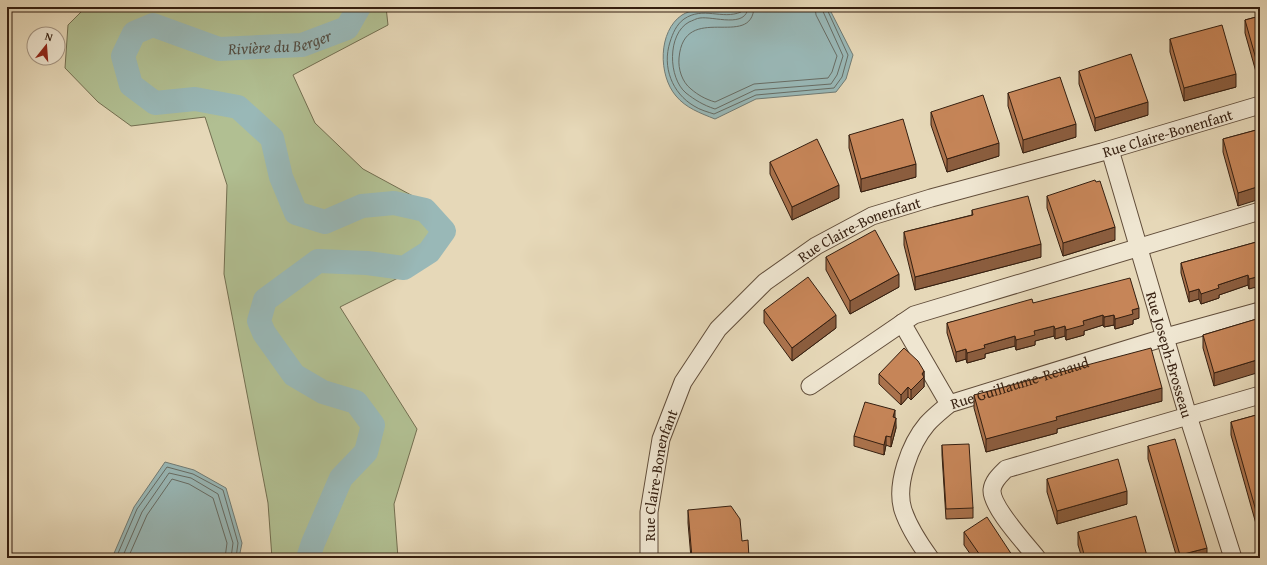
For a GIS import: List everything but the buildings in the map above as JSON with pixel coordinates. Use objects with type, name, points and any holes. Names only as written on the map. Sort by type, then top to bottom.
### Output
[{"type":"street","name":"Rue Claire-Bonenfant","points":[[649,558],[649,512],[661,439],[683,382],[718,329],[765,282],[816,246],[872,216],[931,198],[1110,150],[1260,105]]},
{"type":"street","name":"Rue Joseph-Brosseau","points":[[1110,150],[1188,416],[1234,558]]},
{"type":"street","points":[[810,386],[914,315],[1260,212]]},
{"type":"street","name":"Rue Guillaume-Renaud","points":[[930,558],[914,536],[903,509],[902,477],[912,449],[926,425],[949,404],[1166,337],[1260,311]]},
{"type":"street","points":[[902,322],[949,404]]},
{"type":"street","points":[[1037,558],[995,502],[992,490],[996,479],[1006,470],[1260,395]]},
{"type":"green space","points":[[86,7],[386,7],[388,25],[293,75],[315,123],[363,169],[435,208],[436,259],[340,307],[417,429],[394,504],[398,558],[272,558],[268,503],[224,274],[227,185],[205,117],[131,126],[98,102],[65,68],[68,25]]},
{"type":"water","points":[[745,7],[829,8],[853,55],[846,79],[836,92],[756,99],[715,119],[684,104],[670,87],[666,77],[663,54],[668,31],[674,22],[688,12],[695,10],[733,11]]},
{"type":"water","points":[[165,462],[194,470],[226,488],[242,543],[239,558],[112,558],[134,507]]},
{"type":"waterway","name":"Rivière du Berger","points":[[308,558],[341,478],[366,452],[373,425],[356,402],[323,392],[294,375],[264,333],[259,321],[265,300],[318,261],[367,263],[404,268],[429,252],[444,231],[425,210],[394,203],[362,206],[325,222],[296,213],[281,177],[272,138],[238,107],[195,99],[155,103],[131,85],[123,56],[134,33],[153,25],[219,49],[302,45],[347,28],[359,7]]}]
